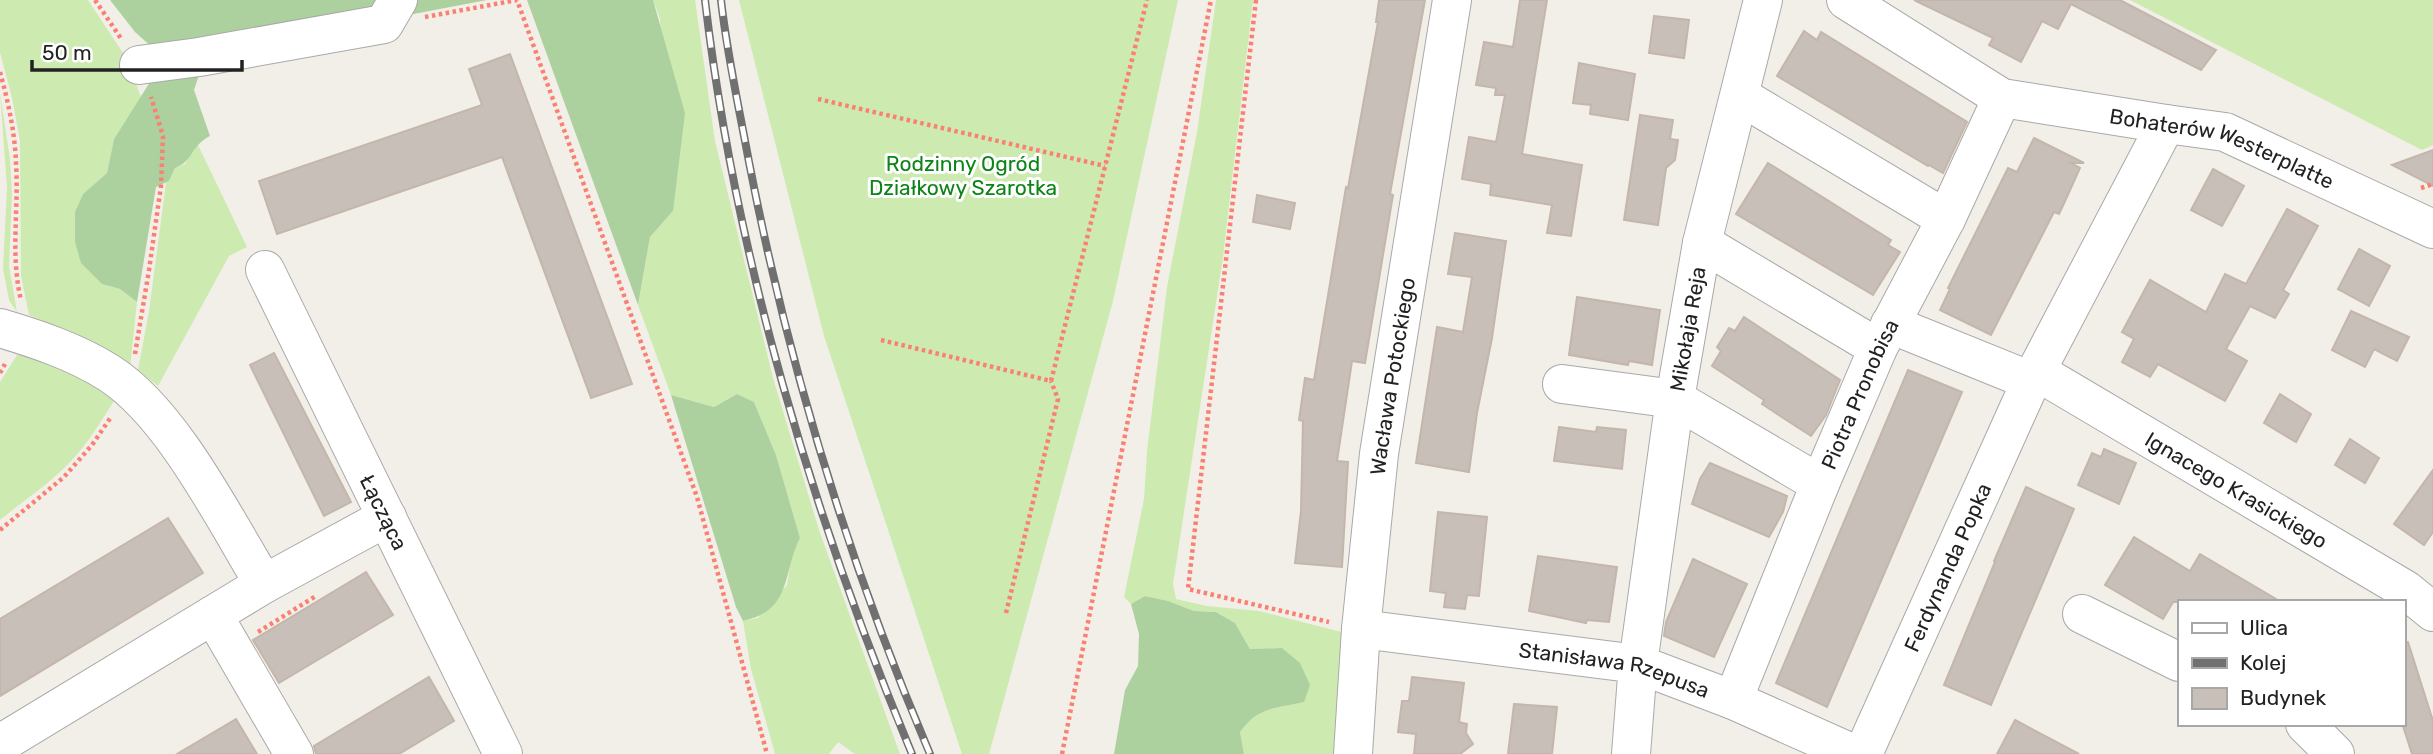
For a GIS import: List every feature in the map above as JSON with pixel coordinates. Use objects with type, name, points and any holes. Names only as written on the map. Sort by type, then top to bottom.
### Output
[{"type":"street","name":"Wacława Potockiego","points":[[1353,754],[1361,629],[1379,454],[1452,0]]},
{"type":"street","name":"Mikołaja Reja","points":[[1631,754],[1639,664],[1675,399],[1702,243],[1763,0]]},
{"type":"street","points":[[1846,0],[2003,98]]},
{"type":"street","points":[[139,65],[199,57],[391,12]]},
{"type":"street","points":[[1741,96],[1946,219]]},
{"type":"street","name":"Bohaterów Westerplatte","points":[[2003,98],[2225,132],[2433,229]]},
{"type":"street","name":"Piotra Pronobisa","points":[[1733,700],[1820,484],[1884,336],[1946,219],[2003,98]]},
{"type":"street","name":"Ferdynanda Popka","points":[[1863,754],[2033,376],[2166,124]]},
{"type":"street","name":"Ignacego Krasickiego","points":[[1702,243],[1884,336],[2033,376],[2412,601]]},
{"type":"street","name":"Łącząca","points":[[265,270],[503,754]]},
{"type":"street","points":[[9,330],[73,354],[110,373],[144,401],[183,451],[264,584]]},
{"type":"street","points":[[1562,384],[1675,399],[1820,484]]},
{"type":"street","points":[[0,744],[264,584],[387,517]]},
{"type":"street","points":[[2082,614],[2178,662]]},
{"type":"street","points":[[213,615],[294,754]]},
{"type":"street","name":"Stanisława Rzepusa","points":[[1361,629],[1639,664],[1733,700],[1854,754]]},
{"type":"street","points":[[2308,726],[2335,754]]},
{"type":"path","points":[[95,0],[99,6]]},
{"type":"path","points":[[1006,613],[1058,399],[1051,381],[1147,0]]},
{"type":"path","points":[[1062,754],[1211,0]]},
{"type":"path","points":[[1256,0],[1188,589],[1361,629]]},
{"type":"path","points":[[391,12],[517,1],[697,498],[766,754]]},
{"type":"path","points":[[0,530],[64,477],[92,445],[128,388],[161,186],[163,136],[149,88],[139,65]]},
{"type":"path","points":[[0,72],[8,100],[16,163],[15,276],[24,312],[9,330],[13,348],[0,373]]},
{"type":"path","points":[[818,99],[1105,166]]},
{"type":"path","points":[[881,340],[1051,381]]},
{"type":"path","points":[[248,638],[324,592]]},
{"type":"green space","points":[[0,0],[88,0],[125,56],[141,97],[114,139],[107,173],[83,194],[75,213],[75,242],[102,284],[120,289],[137,302],[130,368],[85,340],[29,315],[21,276],[20,141],[0,52]]},
{"type":"green space","points":[[110,0],[487,0],[398,17],[154,49],[135,32]]},
{"type":"green space","points":[[527,0],[653,0],[685,113],[673,211],[650,237],[638,305]]},
{"type":"green space","points":[[653,0],[695,0],[715,141],[773,378],[819,530],[900,754],[855,754],[838,742],[829,754],[775,754],[751,669],[743,621],[758,618],[787,585],[792,553],[800,538],[776,455],[754,402],[737,394],[714,407],[671,395],[638,305],[650,237],[673,211],[660,19]]},
{"type":"green space","name":"Rodzinny Ogród Działkowy Szarotka","points":[[739,0],[1178,0],[1113,301],[989,754],[962,754],[824,336]]},
{"type":"green space","points":[[1216,0],[1253,0],[1223,257],[1173,584],[1176,599],[1207,606],[1259,611],[1353,635],[1336,754],[1244,754],[1240,732],[1254,717],[1268,710],[1304,702],[1282,648],[1250,649],[1235,623],[1216,612],[1194,611],[1145,596],[1131,604],[1124,597],[1144,499],[1147,451],[1167,287],[1197,132]]},
{"type":"green space","points":[[2130,0],[2433,0],[2433,145],[2422,150]]},
{"type":"green space","points":[[157,71],[199,75],[194,90],[210,136],[198,145],[186,162],[175,168],[169,181],[156,187],[137,302],[120,289],[102,284],[81,263],[75,242],[75,212],[83,194],[107,173],[114,139]]},
{"type":"green space","points":[[0,93],[10,159],[12,194],[9,266],[17,312],[9,300],[3,269],[7,187]]},
{"type":"green space","points":[[197,143],[247,247],[229,256],[158,386],[138,370],[149,311],[166,183],[175,168],[185,164]]},
{"type":"green space","points":[[17,355],[55,365],[114,401],[72,460],[0,520],[0,382]]},
{"type":"green space","points":[[737,394],[754,402],[776,455],[800,538],[778,599],[759,616],[743,621],[736,607],[671,395],[714,407]]},
{"type":"green space","points":[[1145,596],[1194,611],[1216,612],[1235,623],[1250,649],[1282,648],[1300,663],[1310,685],[1304,702],[1268,710],[1254,717],[1240,732],[1244,754],[1114,754],[1125,690],[1138,666],[1139,634],[1131,604]]},
{"type":"building","points":[[1379,0],[1425,0],[1390,194],[1393,195],[1365,363],[1352,361],[1337,461],[1348,462],[1342,567],[1295,563],[1301,511],[1303,421],[1299,420],[1305,378],[1314,380],[1346,187],[1348,188],[1378,22]]},
{"type":"building","points":[[1520,0],[1547,0],[1522,154],[1582,165],[1571,236],[1547,233],[1552,205],[1490,195],[1491,184],[1462,179],[1469,137],[1496,142],[1505,95],[1495,95],[1496,88],[1476,85],[1484,42],[1513,47]]},
{"type":"building","points":[[1914,0],[2120,0],[2216,50],[2201,70],[2071,4],[2058,29],[2042,21],[2021,62],[1989,45],[1993,38]]},
{"type":"building","points":[[1654,16],[1689,20],[1684,58],[1649,53]]},
{"type":"building","points":[[1804,31],[1817,40],[1821,32],[1967,122],[1943,173],[1777,76]]},
{"type":"building","points":[[510,54],[632,384],[591,398],[502,157],[277,234],[259,181],[482,105],[469,69]]},
{"type":"building","points":[[1579,63],[1635,74],[1628,120],[1590,114],[1591,105],[1573,103]]},
{"type":"building","points":[[1640,115],[1673,120],[1670,139],[1678,140],[1675,160],[1666,168],[1658,225],[1624,220]]},
{"type":"building","points":[[2034,138],[2084,163],[2071,163],[2080,168],[2066,199],[2059,214],[2054,212],[1991,335],[1940,310],[1950,289],[1948,288],[2008,168],[2017,172]]},
{"type":"building","points":[[2433,150],[2433,186],[2392,165]]},
{"type":"building","points":[[1768,163],[1891,240],[1888,245],[1900,252],[1873,295],[1736,214]]},
{"type":"building","points":[[2213,169],[2244,186],[2222,226],[2191,210]]},
{"type":"building","points":[[1257,195],[1295,203],[1290,229],[1253,222]]},
{"type":"building","points":[[2287,209],[2318,226],[2283,290],[2289,294],[2275,318],[2250,306],[2226,349],[2247,361],[2225,401],[2158,364],[2150,377],[2122,362],[2134,339],[2122,332],[2150,280],[2206,312],[2225,274],[2246,284]]},
{"type":"building","points":[[1455,233],[1506,241],[1469,472],[1416,463],[1437,327],[1463,332],[1472,277],[1448,274]]},
{"type":"building","points":[[2359,249],[2390,266],[2369,306],[2338,289]]},
{"type":"building","points":[[1577,297],[1660,310],[1652,365],[1629,361],[1628,365],[1569,355]]},
{"type":"building","points":[[2351,311],[2409,337],[2397,361],[2374,349],[2365,367],[2332,350]]},
{"type":"building","points":[[1744,317],[1840,380],[1826,415],[1811,436],[1762,404],[1764,400],[1712,366],[1721,351],[1717,347],[1729,328],[1735,331]]},
{"type":"building","points":[[274,353],[351,502],[324,516],[250,365]]},
{"type":"building","points":[[1908,370],[1962,392],[1827,707],[1776,683]]},
{"type":"building","points":[[2280,394],[2311,414],[2296,442],[2264,423]]},
{"type":"building","points":[[1559,427],[1596,432],[1597,427],[1626,430],[1622,469],[1554,461]]},
{"type":"building","points":[[2350,439],[2379,458],[2365,483],[2335,465]]},
{"type":"building","points":[[2104,449],[2136,463],[2119,504],[2078,485],[2092,453],[2101,457]]},
{"type":"building","points":[[1710,463],[1787,496],[1783,512],[1769,537],[1692,504],[1700,479]]},
{"type":"building","points":[[2433,470],[2433,532],[2424,545],[2394,524]]},
{"type":"building","points":[[2026,487],[2074,509],[1991,705],[1944,685]]},
{"type":"building","points":[[1438,512],[1487,517],[1479,596],[1467,595],[1465,609],[1444,607],[1446,593],[1430,591]]},
{"type":"building","points":[[168,518],[203,573],[0,696],[0,619]]},
{"type":"building","points":[[2134,537],[2190,571],[2200,554],[2278,600],[2178,600],[2173,602],[2163,619],[2105,585]]},
{"type":"building","points":[[1538,556],[1617,567],[1609,622],[1587,620],[1586,623],[1529,611]]},
{"type":"building","points":[[1693,559],[1747,584],[1714,657],[1664,636],[1666,622]]},
{"type":"building","points":[[366,572],[393,615],[279,683],[253,640]]},
{"type":"building","points":[[2408,642],[2433,721],[2433,754],[2412,754],[2403,726],[2405,643]]},
{"type":"building","points":[[429,677],[454,721],[399,754],[316,754],[314,746]]},
{"type":"building","points":[[1412,677],[1464,683],[1459,722],[1467,724],[1466,733],[1473,744],[1460,754],[1414,754],[1416,734],[1398,732],[1402,701],[1409,701]]},
{"type":"building","points":[[1514,704],[1557,707],[1552,754],[1508,754]]},
{"type":"building","points":[[236,719],[257,754],[177,754]]},
{"type":"building","points":[[2015,720],[2079,754],[1997,754]]},
{"type":"railway","points":[[705,0],[718,96],[736,192],[783,384],[842,572],[912,754]]},
{"type":"railway","points":[[721,0],[749,162],[782,313],[802,388],[847,536],[930,754]]}]
